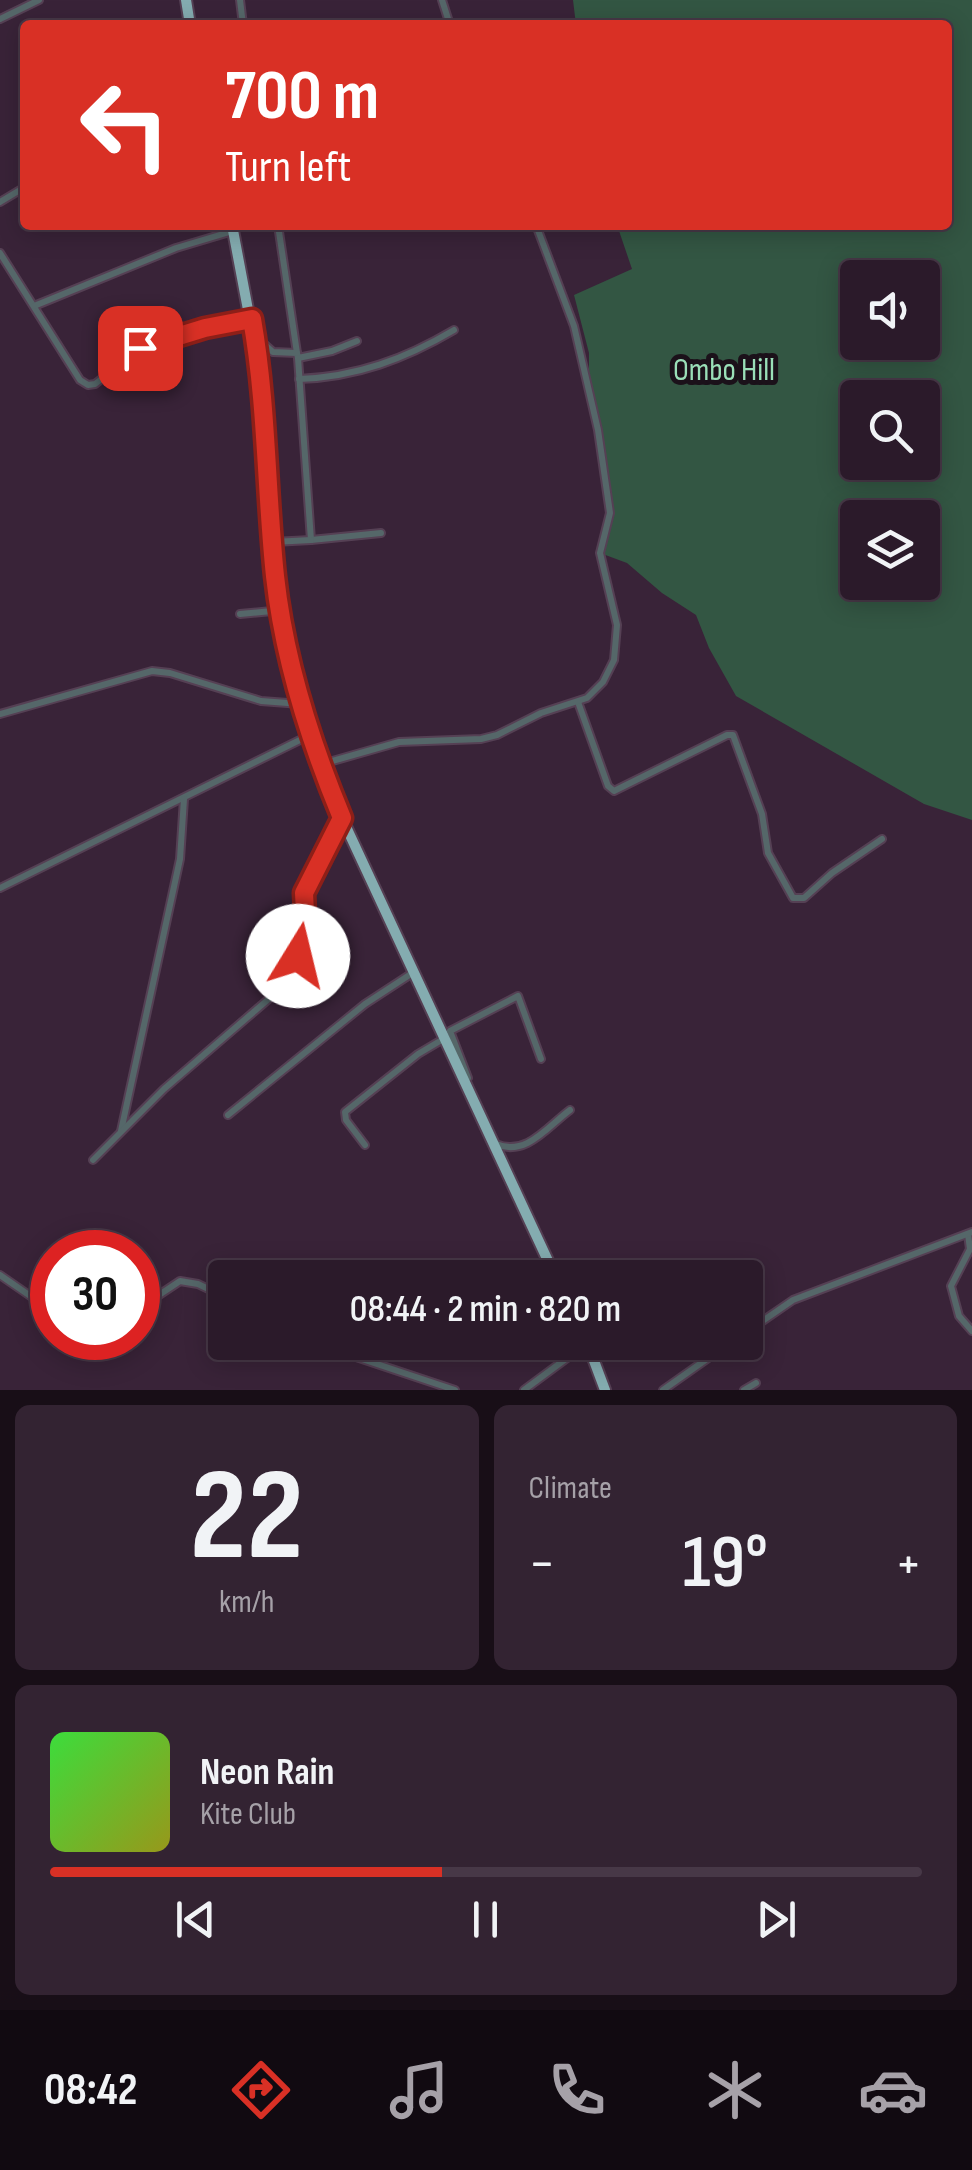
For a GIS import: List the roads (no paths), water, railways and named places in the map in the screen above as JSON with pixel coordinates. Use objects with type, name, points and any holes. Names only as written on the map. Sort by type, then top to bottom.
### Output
[{"type":"highway","points":[[233,230],[255,335],[279,605],[310,735],[342,818],[545,1260]]},
{"type":"highway","points":[[594,1360],[605,1390]]},
{"type":"street","points":[[0,19],[40,0]]},
{"type":"street","points":[[34,306],[227,230]]},
{"type":"street","points":[[279,230],[297,356],[311,540]]},
{"type":"street","points":[[321,765],[399,742],[490,738],[541,713],[578,702],[603,682],[616,650],[618,625],[600,553],[610,513],[598,430],[574,326],[538,230]]},
{"type":"street","points":[[0,254],[80,380],[89,386],[140,348],[205,328],[252,319]]},
{"type":"street","points":[[299,380],[376,367],[411,354],[454,330]]},
{"type":"street","points":[[255,335],[273,352],[297,356],[332,351],[357,341]]},
{"type":"street","points":[[272,542],[382,533]]},
{"type":"street","points":[[240,614],[272,610],[279,605]]},
{"type":"street","points":[[0,714],[152,671],[261,701],[301,704]]},
{"type":"street","points":[[578,702],[608,786],[614,791],[728,735],[733,736],[762,814],[768,853],[785,888],[796,899],[804,898],[882,838]]},
{"type":"street","points":[[0,888],[310,735]]},
{"type":"street","points":[[120,1133],[180,859],[184,799]]},
{"type":"street","points":[[93,1160],[168,1086],[280,991],[289,979],[298,961],[294,932],[305,913],[304,893],[342,818]]},
{"type":"street","points":[[228,1115],[365,1004],[414,972]]},
{"type":"street","points":[[542,1059],[518,996],[450,1031],[492,1142],[510,1150],[528,1144],[570,1110]]},
{"type":"street","points":[[364,1145],[346,1120],[345,1112],[418,1054],[446,1038]]},
{"type":"street","points":[[763,1321],[800,1297],[970,1233],[970,1249],[951,1286],[956,1310],[972,1331]]},
{"type":"street","points":[[0,1275],[30,1296]]},
{"type":"street","points":[[160,1294],[180,1281],[208,1289]]},
{"type":"street","points":[[370,1360],[455,1390]]},
{"type":"street","points":[[524,1390],[564,1360]]},
{"type":"street","points":[[663,1390],[705,1360]]},
{"type":"street","points":[[744,1390],[756,1382]]},
{"type":"park label","name":"Ombo Hill","points":[[724,369]]}]
